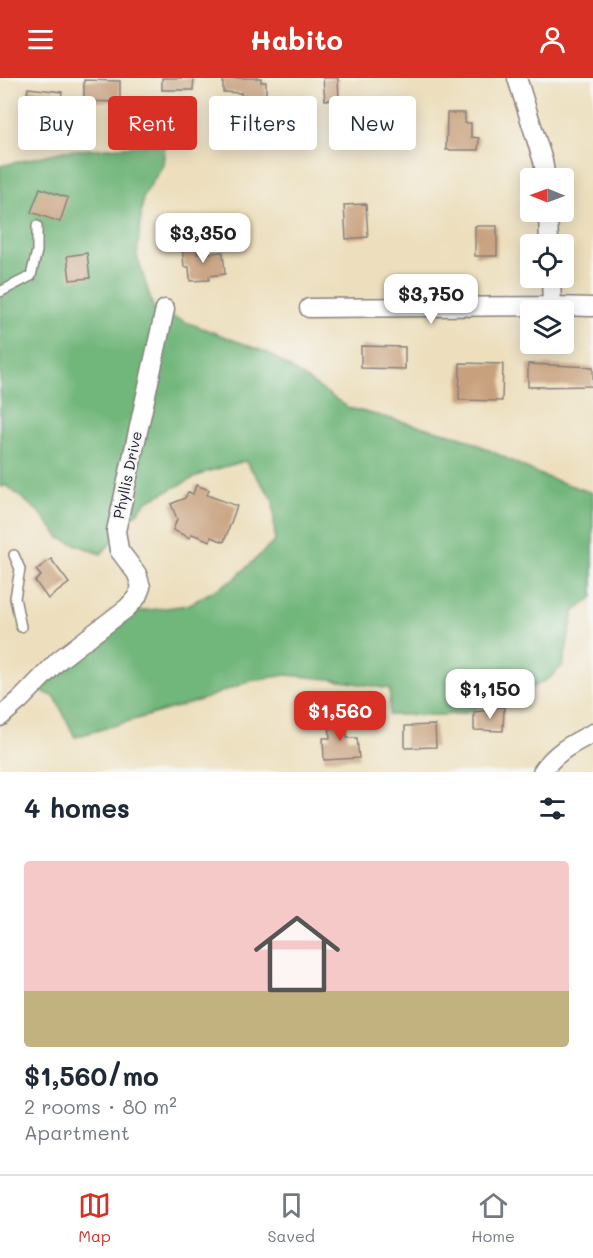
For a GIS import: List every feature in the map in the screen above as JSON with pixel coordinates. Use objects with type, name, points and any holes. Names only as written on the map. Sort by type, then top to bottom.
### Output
[{"type":"street","points":[[517,78],[544,168]]},
{"type":"street","points":[[309,308],[520,306]]},
{"type":"street","points":[[574,307],[593,307]]},
{"type":"street","name":"Phyllis Drive","points":[[0,717],[59,660],[127,608],[137,597],[141,586],[137,574],[119,550],[116,531],[165,309]]},
{"type":"street","points":[[542,772],[552,757],[593,734]]},
{"type":"lane","points":[[0,292],[31,276],[37,251],[37,226]]},
{"type":"lane","points":[[14,555],[20,568],[15,598],[21,627]]},
{"type":"green space","points":[[96,149],[164,150],[163,165],[143,197],[137,256],[154,310],[268,353],[349,408],[462,437],[543,476],[593,493],[593,597],[574,612],[563,665],[550,678],[531,688],[465,713],[389,715],[390,689],[330,679],[286,675],[250,681],[201,700],[75,737],[55,697],[39,690],[79,649],[134,612],[188,605],[233,580],[275,541],[273,499],[245,461],[206,472],[147,501],[101,554],[60,538],[40,513],[7,486],[0,487],[0,166],[64,151]]},
{"type":"building","points":[[162,78],[194,78],[193,90],[162,90]]},
{"type":"building","points":[[223,78],[261,78],[261,82],[266,82],[266,96],[241,96],[241,93],[223,92]]},
{"type":"building","points":[[323,78],[338,78],[339,96],[329,96],[329,100],[325,100]]},
{"type":"building","points":[[84,80],[120,81],[120,96],[108,96],[108,102],[96,101],[96,96],[84,96]]},
{"type":"building","points":[[28,88],[62,92],[62,96],[27,96]]},
{"type":"building","points":[[447,113],[465,113],[465,123],[471,123],[471,137],[479,138],[478,150],[446,150]]},
{"type":"building","points":[[40,188],[68,198],[60,222],[31,212]]},
{"type":"building","points":[[366,204],[368,237],[346,239],[344,205]]},
{"type":"building","points":[[475,226],[497,226],[497,256],[475,256]]},
{"type":"building","points":[[196,245],[197,254],[223,252],[225,274],[209,276],[209,280],[190,281],[189,267],[184,267],[182,246]]},
{"type":"building","points":[[87,253],[90,278],[70,280],[67,256]]},
{"type":"building","points":[[361,346],[405,347],[405,369],[361,368]]},
{"type":"building","points":[[460,363],[503,364],[502,401],[459,400]]},
{"type":"building","points":[[528,364],[593,367],[593,386],[528,387]]},
{"type":"building","points":[[196,485],[209,490],[207,495],[237,506],[224,542],[211,537],[210,541],[192,534],[190,538],[173,530],[177,519],[171,504],[185,498],[188,492],[193,494]]},
{"type":"building","points":[[51,559],[69,583],[48,599],[35,581],[41,576],[36,570]]},
{"type":"building","points":[[491,707],[504,707],[503,731],[474,730],[474,712],[491,710]]},
{"type":"building","points":[[329,719],[346,719],[347,738],[357,738],[359,758],[324,760],[323,738],[330,738]]},
{"type":"building","points":[[435,725],[436,747],[405,748],[405,726]]}]
